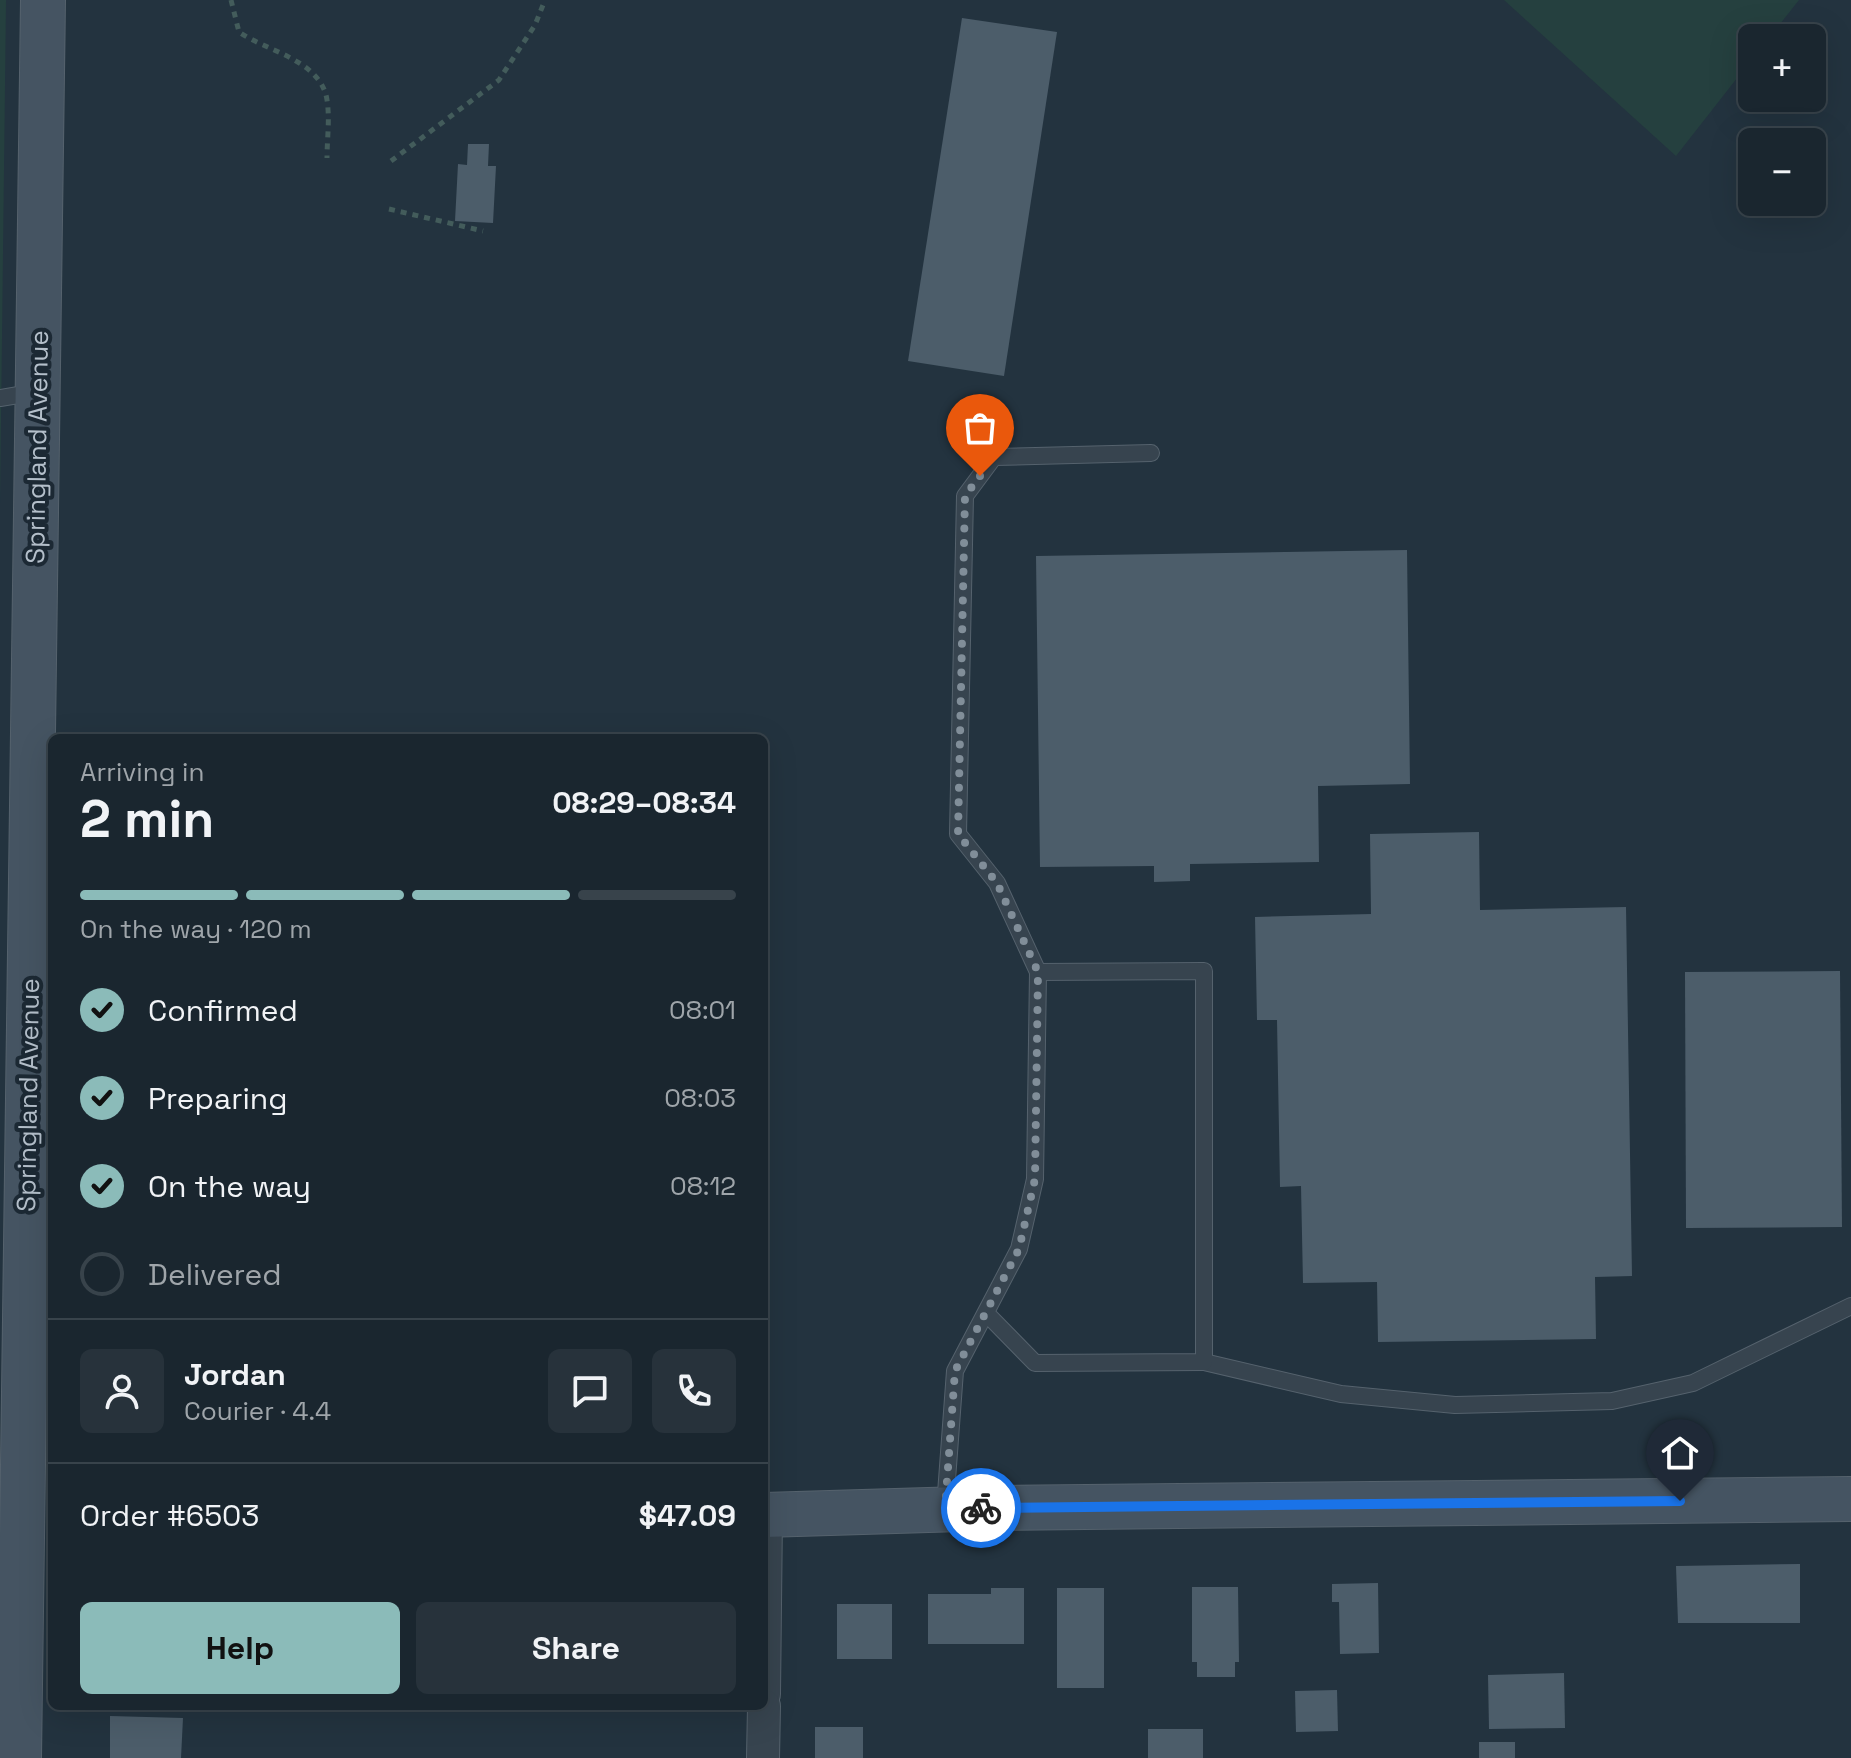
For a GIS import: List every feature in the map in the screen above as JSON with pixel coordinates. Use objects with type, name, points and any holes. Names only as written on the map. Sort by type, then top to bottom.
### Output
[{"type":"street","name":"Springland Avenue","points":[[19,1758],[25,1521],[19,395],[43,0]]},
{"type":"street","points":[[768,1515],[945,1509],[1843,1499]]},
{"type":"street","points":[[763,1758],[764,1710]]},
{"type":"lane","points":[[945,1509],[955,1371],[1019,1249],[1035,1179],[1038,972],[997,883],[958,834],[965,496],[994,457],[1151,453]]},
{"type":"lane","points":[[1038,972],[1204,971],[1204,1362]]},
{"type":"lane","points":[[986,1313],[1035,1363],[1204,1362],[1341,1394],[1455,1405],[1612,1401],[1693,1383],[1851,1306]]},
{"type":"path","points":[[231,0],[239,32],[290,58],[322,86],[328,108],[327,158]]},
{"type":"path","points":[[391,161],[499,80],[535,25],[545,0]]},
{"type":"path","points":[[389,209],[483,231]]},
{"type":"green space","points":[[0,0],[6,0],[0,505]]},
{"type":"green space","points":[[1504,0],[1799,0],[1780,24],[1738,24],[1738,77],[1676,156]]},
{"type":"building","points":[[962,18],[1057,32],[1004,376],[908,361]]},
{"type":"building","points":[[468,144],[489,144],[488,166],[496,166],[493,223],[455,221],[458,164],[467,165]]},
{"type":"building","points":[[1407,550],[1410,784],[1318,786],[1319,862],[1190,864],[1190,881],[1154,882],[1154,866],[1040,867],[1036,556]]},
{"type":"building","points":[[1479,832],[1480,910],[1626,907],[1632,1276],[1595,1277],[1596,1339],[1378,1342],[1377,1282],[1303,1283],[1301,1186],[1280,1187],[1277,1020],[1257,1020],[1255,917],[1371,914],[1370,834]]},
{"type":"building","points":[[1840,971],[1842,1227],[1686,1228],[1685,972]]},
{"type":"building","points":[[1800,1564],[1800,1623],[1678,1623],[1676,1566]]},
{"type":"building","points":[[1378,1583],[1379,1653],[1340,1654],[1339,1602],[1332,1602],[1332,1584]]},
{"type":"building","points":[[1192,1587],[1238,1587],[1239,1662],[1235,1662],[1235,1677],[1197,1677],[1197,1662],[1192,1662]]},
{"type":"building","points":[[991,1588],[1024,1588],[1024,1644],[928,1644],[928,1594],[991,1594]]},
{"type":"building","points":[[1057,1588],[1104,1588],[1104,1688],[1057,1688]]},
{"type":"building","points":[[837,1604],[892,1604],[892,1659],[837,1659]]},
{"type":"building","points":[[1564,1673],[1565,1728],[1489,1729],[1488,1675]]},
{"type":"building","points":[[1337,1690],[1338,1731],[1296,1732],[1295,1691]]},
{"type":"building","points":[[110,1716],[183,1718],[181,1758],[110,1758]]},
{"type":"building","points":[[815,1727],[863,1727],[863,1758],[815,1758]]},
{"type":"building","points":[[1148,1729],[1203,1729],[1203,1758],[1148,1758]]},
{"type":"building","points":[[1479,1742],[1515,1742],[1515,1758],[1479,1758]]},
{"type":"way so far","points":[[980,476],[965,496],[958,834],[997,883],[1038,972],[1035,1179],[1019,1249],[955,1371],[945,1509],[981,1508]]},
{"type":"route","points":[[981,1508],[1680,1501]]}]
